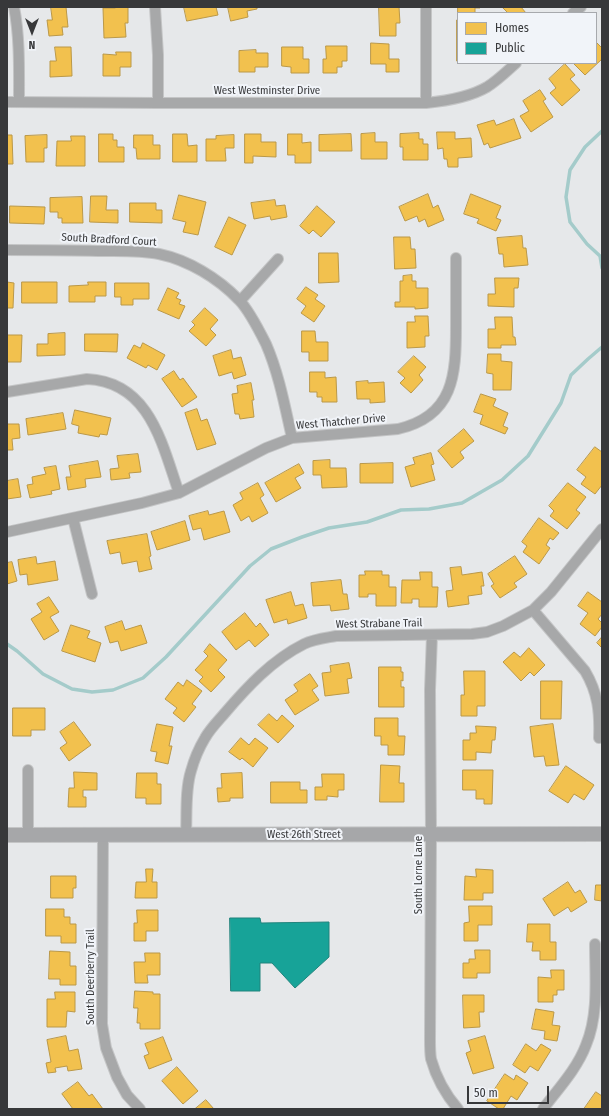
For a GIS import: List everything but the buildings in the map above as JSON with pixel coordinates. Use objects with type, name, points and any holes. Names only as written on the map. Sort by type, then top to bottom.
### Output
[{"type":"main road","name":"West 26th Street","points":[[7,835],[602,834]]},
{"type":"street","points":[[14,7],[19,57],[19,102]]},
{"type":"street","points":[[156,7],[158,103]]},
{"type":"street","points":[[426,7],[426,103]]},
{"type":"street","name":"West Westminster Drive","points":[[7,102],[426,103],[446,101],[465,96],[486,87],[502,76],[515,64]]},
{"type":"street","name":"South Bradford Court","points":[[7,250],[133,251],[158,254],[178,260],[196,268],[220,283],[240,301],[257,326],[266,345],[279,385],[292,438]]},
{"type":"street","name":"West Thatcher Drive","points":[[7,532],[142,503],[179,493],[266,448],[292,438],[398,429],[421,421],[442,403],[449,390],[453,376],[456,358],[456,258]]},
{"type":"street","points":[[240,301],[278,259]]},
{"type":"street","points":[[7,392],[87,379],[96,379],[108,382],[132,395],[142,405],[152,420],[159,435],[179,493]]},
{"type":"street","points":[[73,518],[92,594]]},
{"type":"street","name":"West Strabane Trail","points":[[186,835],[190,773],[206,736],[242,692],[288,653],[305,644],[319,639],[336,636],[472,634],[487,632],[503,626],[533,610],[551,592],[602,529]]},
{"type":"street","points":[[533,610],[585,671],[591,682],[595,691],[598,707],[599,738]]},
{"type":"street","name":"South Lorne Lane","points":[[432,635],[430,690],[430,1040],[431,1058],[438,1079],[446,1094],[458,1109]]},
{"type":"street","points":[[28,770],[28,835]]},
{"type":"street","name":"South Deerberry Trail","points":[[103,835],[102,1024],[106,1048],[117,1077],[128,1095],[140,1109]]},
{"type":"street","points":[[543,1109],[576,1066],[586,1046],[594,1020],[595,944]]},
{"type":"waterway","points":[[602,131],[585,147],[570,170],[566,197],[570,222],[587,244],[600,256],[602,268]]},
{"type":"waterway","points":[[7,644],[43,674],[72,689],[92,692],[113,690],[143,678],[166,657],[250,566],[271,549],[329,528],[367,522],[401,510],[429,509],[462,503],[502,480],[528,456],[561,403],[571,375],[602,347]]}]
